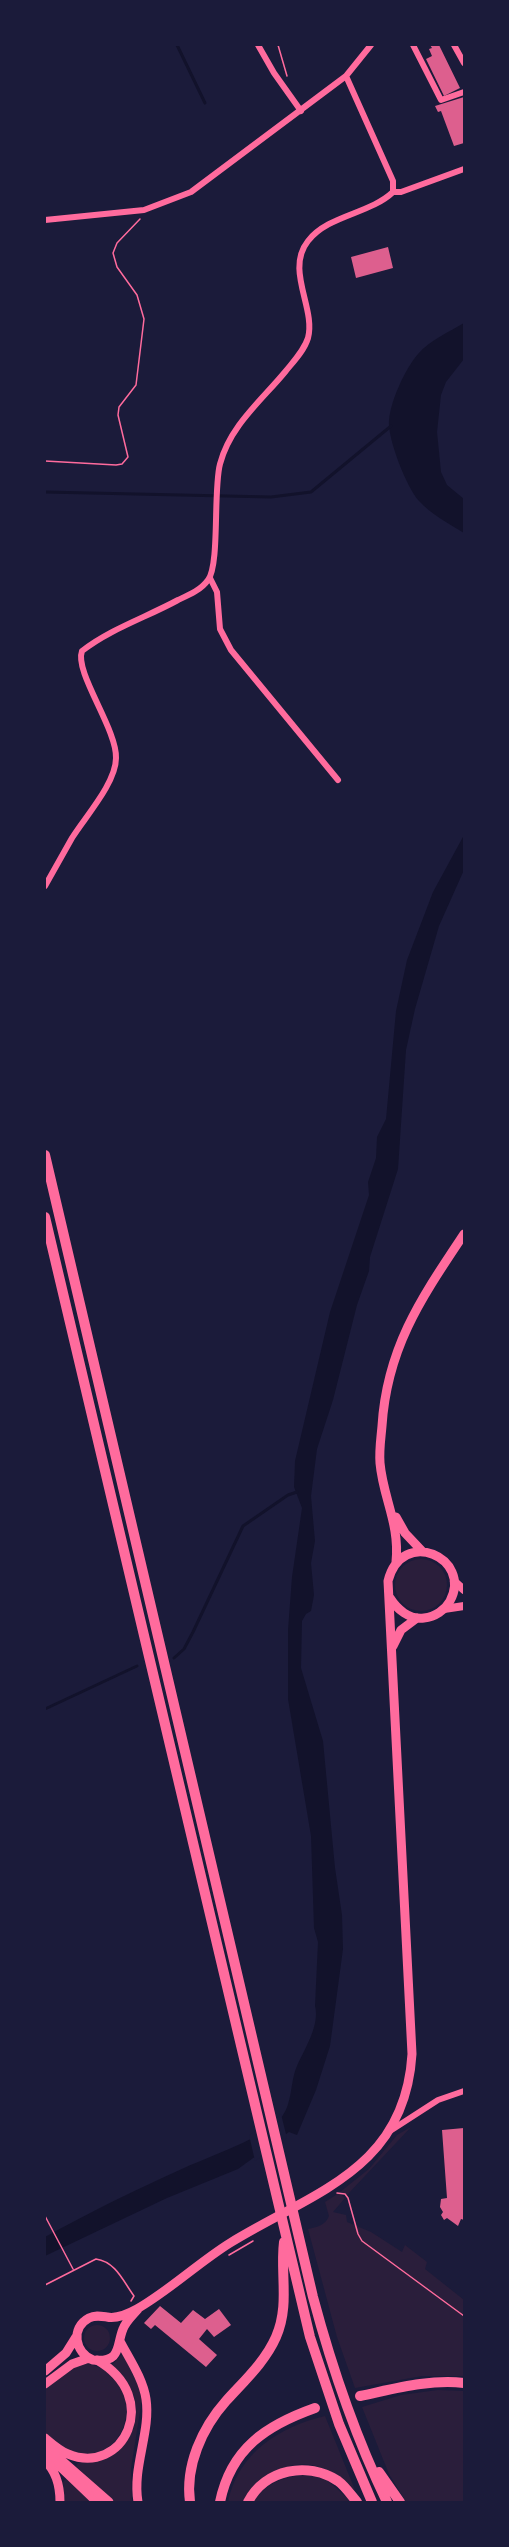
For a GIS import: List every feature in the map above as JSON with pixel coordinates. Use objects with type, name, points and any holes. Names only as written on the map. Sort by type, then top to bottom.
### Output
[{"type":"highway","points":[[45,1155],[271,2118],[330,2357],[360,2444],[387,2502]]},
{"type":"highway","points":[[45,1217],[284,2228],[323,2378],[372,2502]]},
{"type":"highway","points":[[190,2502],[191,2473],[197,2449],[207,2427],[223,2404],[257,2367],[277,2335],[283,2316],[286,2285],[282,2256],[284,2228]]},
{"type":"highway","points":[[360,2396],[419,2384],[446,2381],[464,2383]]},
{"type":"highway","points":[[220,2502],[229,2474],[252,2443],[273,2425],[315,2408]]},
{"type":"highway","points":[[360,2444],[400,2502]]},
{"type":"highway","points":[[248,2502],[256,2490],[268,2480],[281,2473],[301,2469],[326,2474],[340,2482],[357,2502]]},
{"type":"main road","points":[[45,2371],[66,2353],[78,2330],[87,2319],[94,2316],[120,2316],[221,2249],[341,2181],[360,2165],[387,2133],[407,2089],[412,2054],[388,1581],[396,1562],[397,1535],[385,1493],[380,1454],[384,1396],[390,1369],[414,1310],[464,1234]]},
{"type":"main road","points":[[385,1493],[400,1525],[422,1551],[442,1559],[452,1570],[454,1581],[452,1596],[444,1609],[432,1616],[417,1618],[401,1630],[391,1651]]},
{"type":"main road","points":[[396,1562],[406,1554],[422,1551]]},
{"type":"main road","points":[[390,1598],[398,1609],[417,1618]]},
{"type":"main road","points":[[45,2384],[72,2364],[110,2358],[121,2339],[134,2305]]},
{"type":"main road","points":[[107,2317],[114,2322],[140,2380],[146,2405],[137,2476],[138,2502]]},
{"type":"main road","points":[[45,2438],[68,2454],[87,2458],[104,2454],[123,2440],[132,2417],[130,2398],[118,2375],[80,2350],[76,2337]]},
{"type":"main road","points":[[45,2446],[109,2502]]},
{"type":"main road","points":[[45,2452],[97,2502]]},
{"type":"main road","points":[[45,2461],[56,2477],[60,2502]]},
{"type":"street","points":[[258,45],[300,111]]},
{"type":"street","points":[[45,220],[144,210],[191,192],[346,76],[371,45]]},
{"type":"street","points":[[413,45],[441,100],[464,92]]},
{"type":"street","points":[[454,45],[464,63]]},
{"type":"street","points":[[346,76],[393,181],[393,192]]},
{"type":"street","points":[[45,886],[109,781],[117,760],[115,742],[107,720],[94,698],[81,660],[82,651],[106,635],[195,591],[210,578],[214,562],[216,480],[227,444],[236,429],[296,358],[308,338],[309,326],[299,267],[306,242],[326,226],[382,201],[393,192],[400,192],[464,169]]},
{"type":"street","points":[[210,578],[217,592],[220,629],[231,650],[338,780]]},
{"type":"street","points":[[454,1581],[464,1590]]},
{"type":"street","points":[[444,1609],[464,1606]]},
{"type":"street","points":[[387,2133],[438,2100],[464,2091]]},
{"type":"path","points":[[278,45],[289,84]]},
{"type":"path","points":[[45,461],[116,465],[122,464],[128,457],[118,415],[119,407],[136,385],[144,320],[137,296],[117,267],[113,253],[117,243],[142,218]]},
{"type":"path","points":[[338,2192],[345,2194],[348,2198],[362,2241],[464,2316]]},
{"type":"path","points":[[45,2216],[73,2270]]},
{"type":"path","points":[[45,2284],[96,2259],[113,2265],[134,2296],[134,2305]]},
{"type":"shaded area","points":[[464,323],[464,359],[446,382],[441,395],[437,432],[441,472],[447,485],[464,499],[464,533],[429,510],[414,495],[394,450],[389,420],[396,394],[413,360],[428,345]]},
{"type":"shaded area","points":[[464,835],[464,870],[439,926],[415,1009],[406,1050],[398,1169],[370,1257],[369,1271],[357,1305],[333,1400],[317,1449],[311,1496],[315,1541],[311,1563],[314,1595],[311,1611],[302,1621],[301,1668],[323,1741],[335,1868],[342,1915],[343,1949],[330,2046],[316,2090],[297,2135],[289,2132],[238,2169],[167,2198],[45,2256],[45,2237],[131,2192],[250,2139],[274,2125],[288,2106],[297,2066],[314,2029],[318,1942],[314,1928],[311,1836],[288,1699],[288,1630],[292,1577],[302,1508],[294,1487],[295,1461],[330,1312],[369,1195],[368,1182],[376,1158],[377,1137],[386,1119],[396,1011],[407,960],[433,892]]},
{"type":"shaded area","points":[[416,1559],[426,1559],[440,1566],[447,1585],[440,1604],[426,1611],[416,1611],[406,1607],[399,1600],[395,1590],[395,1580],[399,1570],[406,1563]]},
{"type":"shaded area","points":[[411,2127],[347,2195],[340,2192],[369,2169],[397,2135]]},
{"type":"shaded area","points":[[339,2193],[345,2198],[333,2212],[346,2215],[347,2222],[371,2232],[402,2252],[405,2245],[427,2262],[425,2269],[464,2300],[464,2376],[422,2376],[355,2388],[337,2337],[308,2229],[326,2222],[329,2216],[325,2202]]},
{"type":"shaded area","points":[[97,2325],[106,2329],[110,2338],[106,2347],[97,2351],[88,2347],[84,2338],[88,2329]]},
{"type":"shaded area","points":[[123,2353],[142,2399],[131,2468],[132,2502],[112,2502],[76,2466],[78,2463],[98,2460],[114,2452],[126,2441],[134,2428],[136,2412],[134,2396],[126,2380],[112,2365]]},
{"type":"shaded area","points":[[83,2363],[105,2370],[119,2383],[125,2400],[126,2418],[120,2434],[109,2447],[92,2453],[67,2450],[45,2433],[45,2388],[75,2366]]},
{"type":"shaded area","points":[[438,2390],[464,2391],[464,2502],[406,2502],[389,2474],[362,2407],[401,2395]]},
{"type":"shaded area","points":[[325,2416],[355,2490],[319,2467],[308,2464],[297,2465],[286,2467],[265,2478],[248,2493],[242,2502],[228,2502],[241,2469],[263,2445],[292,2427]]},
{"type":"shaded area","points":[[309,2474],[328,2481],[352,2502],[253,2502],[265,2489],[278,2481]]},
{"type":"shaded area","points":[[66,2479],[91,2502],[65,2502],[63,2482]]},
{"type":"pier","points":[[281,2114],[287,2138],[255,2161],[249,2135],[268,2125]]},
{"type":"building","points":[[430,45],[439,45],[460,88],[444,96],[426,59],[432,56]]},
{"type":"building","points":[[464,97],[464,143],[454,146],[441,111],[438,112],[435,106]]},
{"type":"building","points":[[388,247],[393,268],[356,278],[351,257]]},
{"type":"building","points":[[464,2128],[464,2220],[461,2219],[458,2226],[447,2218],[444,2220],[441,2215],[443,2212],[440,2207],[441,2199],[447,2198],[442,2130]]},
{"type":"building","points":[[160,2306],[181,2323],[193,2310],[205,2319],[219,2309],[231,2325],[214,2337],[207,2329],[199,2339],[217,2355],[206,2367],[155,2325],[151,2329],[144,2323]]},
{"type":"waterway","points":[[177,45],[205,103]]},
{"type":"waterway","points":[[45,492],[271,497],[311,492],[391,426]]},
{"type":"waterway","points":[[174,1658],[184,1649],[193,1632],[243,1526],[288,1495],[297,1492]]},
{"type":"waterway","points":[[45,1709],[137,1666]]}]
